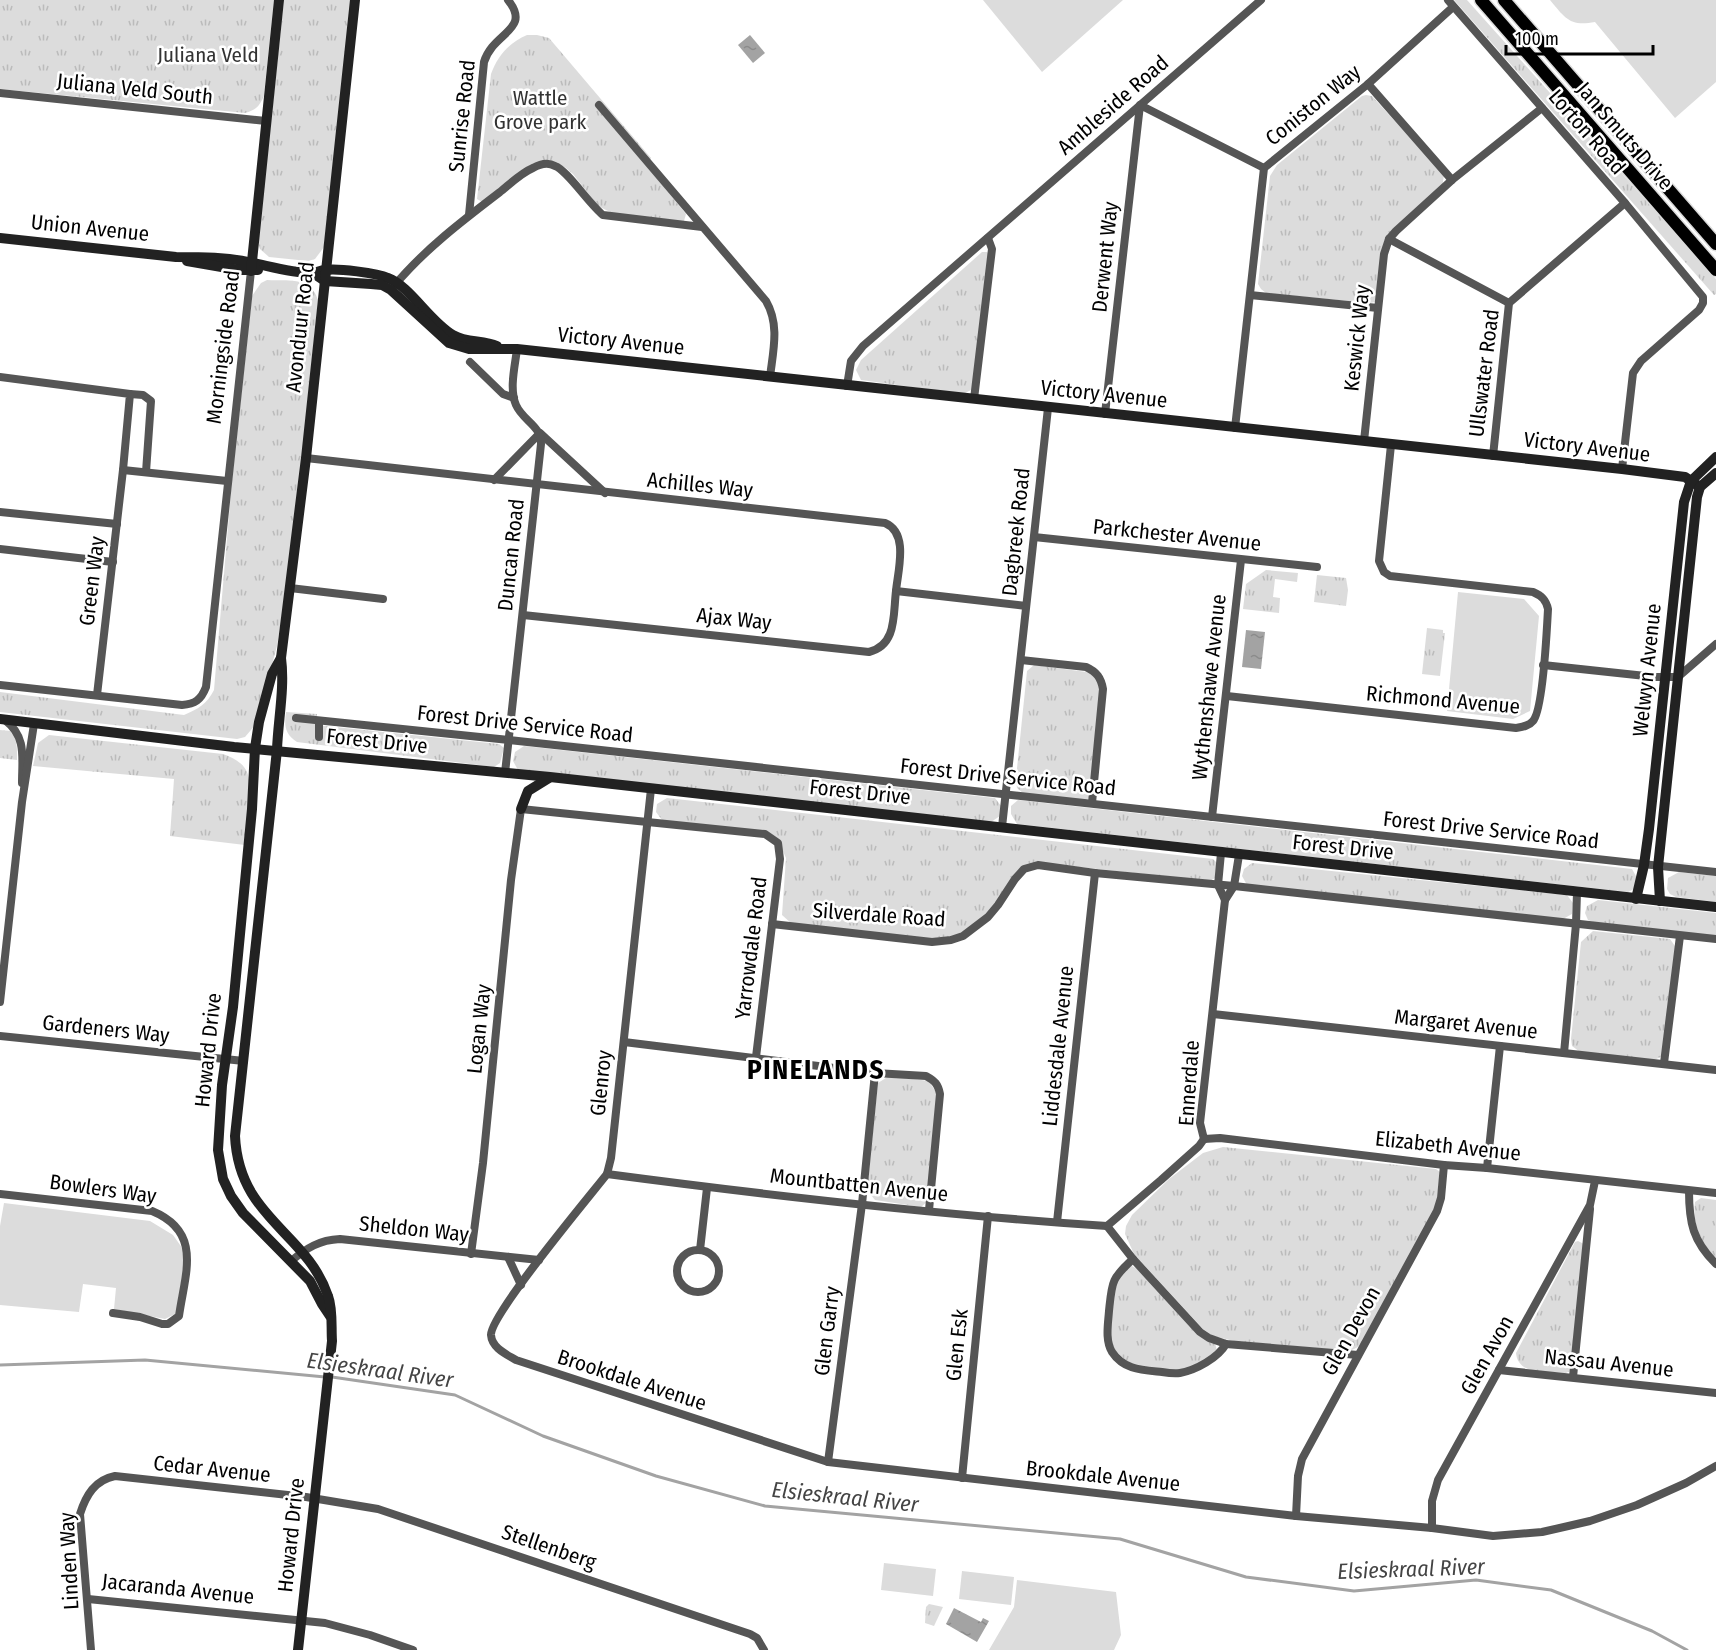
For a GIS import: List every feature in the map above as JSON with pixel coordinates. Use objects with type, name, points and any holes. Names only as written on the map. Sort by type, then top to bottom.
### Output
[{"type":"main road","name":"Jan Smuts Drive","points":[[1481,0],[1716,270]]},
{"type":"main road","name":"Jan Smuts Drive","points":[[1504,0],[1716,244]]},
{"type":"street","name":"Morningside Road","points":[[97,695],[182,705],[193,704],[202,697],[206,687],[279,0]]},
{"type":"street","name":"Avonduur Road","points":[[278,750],[283,674],[281,658],[306,458],[356,0]]},
{"type":"street","name":"Sunrise Road","points":[[470,215],[484,62],[495,42],[514,26],[517,20],[517,13],[508,0]]},
{"type":"street","name":"Ambleside Road","points":[[847,386],[851,361],[856,353],[1261,0]]},
{"type":"street","name":"Coniston Way","points":[[1235,428],[1264,168],[1368,84],[1450,3]]},
{"type":"street","name":"Lorton Road","points":[[1450,3],[1703,297],[1699,310],[1641,361],[1633,373],[1622,469]]},
{"type":"street","points":[[1368,84],[1452,180]]},
{"type":"street","name":"Juliana Veld South","points":[[0,93],[266,121]]},
{"type":"street","points":[[599,105],[766,301],[772,311],[775,334],[770,377]]},
{"type":"street","points":[[1140,105],[1264,168]]},
{"type":"street","name":"Derwent Way","points":[[1105,414],[1140,105]]},
{"type":"street","points":[[1509,303],[1389,239],[1452,180],[1542,108]]},
{"type":"street","points":[[394,286],[413,262],[470,215],[531,168],[544,164],[556,166],[603,215],[702,227]]},
{"type":"street","name":"Ullswater Road","points":[[1493,456],[1509,303],[1624,203]]},
{"type":"street","name":"Union Avenue","points":[[0,238],[176,257],[200,257],[252,267],[270,267],[326,275]]},
{"type":"street","points":[[974,399],[992,249],[988,238]]},
{"type":"street","name":"Keswick Way","points":[[1364,441],[1384,254],[1389,239]]},
{"type":"street","name":"Victory Avenue","points":[[326,275],[372,274],[387,277],[449,343],[469,349],[518,349],[1622,469],[1685,477],[1696,484]]},
{"type":"street","points":[[1250,295],[1378,308]]},
{"type":"street","points":[[518,349],[514,398],[520,411],[540,433],[605,493]]},
{"type":"street","points":[[470,362],[503,394],[514,398]]},
{"type":"street","points":[[0,377],[143,395],[151,401],[146,472]]},
{"type":"street","name":"Green Way","points":[[97,695],[130,394]]},
{"type":"street","name":"Dagbreek Road","points":[[1002,827],[1048,408]]},
{"type":"street","points":[[494,480],[540,433]]},
{"type":"street","name":"Duncan Road","points":[[505,773],[541,444],[540,433]]},
{"type":"street","points":[[1392,445],[1379,561],[1380,567],[1390,576],[1533,592],[1541,595],[1548,609],[1543,665],[1672,677],[1716,644]]},
{"type":"street","name":"Welwyn Avenue","points":[[1660,901],[1658,867],[1684,502],[1716,457]]},
{"type":"street","name":"Achilles Way","points":[[306,458],[885,523],[891,526],[900,537],[896,591]]},
{"type":"street","points":[[123,470],[227,481]]},
{"type":"street","points":[[1696,484],[1716,473]]},
{"type":"street","points":[[1670,476],[1680,486],[1684,502]]},
{"type":"street","name":"Welwyn Avenue","points":[[1636,899],[1644,865],[1672,677],[1697,497],[1696,484]]},
{"type":"street","points":[[0,512],[117,524]]},
{"type":"street","name":"Parkchester Avenue","points":[[1034,537],[1317,567]]},
{"type":"street","points":[[0,549],[113,562]]},
{"type":"street","name":"Wythenshawe Avenue","points":[[1212,817],[1241,560]]},
{"type":"street","points":[[290,588],[383,599]]},
{"type":"street","points":[[896,591],[1026,606]]},
{"type":"street","name":"Ajax Way","points":[[523,615],[869,652],[878,650],[886,644],[890,636],[896,591]]},
{"type":"street","name":"Avonduur Road","points":[[255,748],[259,722],[272,674],[281,658]]},
{"type":"street","points":[[1021,660],[1086,667],[1094,670],[1102,682],[1092,803]]},
{"type":"street","name":"Richmond Avenue","points":[[1227,696],[1516,728],[1534,721],[1538,713],[1543,665]]},
{"type":"street","points":[[0,685],[97,695]]},
{"type":"street","name":"Forest Drive Service Road","points":[[296,718],[1716,872]]},
{"type":"street","points":[[2,719],[16,730],[20,739],[23,797]]},
{"type":"street","name":"Forest Drive","points":[[2,719],[255,748],[550,777],[1716,907]]},
{"type":"street","points":[[319,721],[319,737]]},
{"type":"street","points":[[0,1002],[23,797],[34,724]]},
{"type":"street","name":"Howard Drive","points":[[255,748],[252,809],[225,1060],[218,1150],[223,1179],[231,1196],[243,1213],[310,1281],[331,1316]]},
{"type":"street","name":"Howard Drive","points":[[278,750],[235,1136],[236,1154],[248,1189],[259,1206],[302,1252],[316,1271],[331,1304],[332,1341],[298,1650]]},
{"type":"street","points":[[550,777],[528,791],[521,808],[647,821]]},
{"type":"street","name":"Glenroy","points":[[608,1174],[651,789]]},
{"type":"street","name":"Logan Way","points":[[471,1254],[483,1163],[511,880],[521,808]]},
{"type":"street","name":"Yarrowdale Road","points":[[647,821],[765,834],[778,843],[780,851],[756,1057]]},
{"type":"street","points":[[1221,853],[1218,885],[1225,900]]},
{"type":"street","name":"Ennerdale","points":[[1107,1226],[1169,1173],[1204,1139],[1200,1124],[1225,900],[1234,886],[1239,855]]},
{"type":"street","name":"Silverdale Road","points":[[772,924],[932,942],[951,940],[963,936],[988,917],[1024,869],[1038,865],[1095,873]]},
{"type":"street","points":[[1095,873],[1716,939]]},
{"type":"street","name":"Liddesdale Avenue","points":[[1057,1222],[1095,873]]},
{"type":"street","points":[[1564,1053],[1577,892]]},
{"type":"street","points":[[1664,1063],[1680,936]]},
{"type":"street","name":"Margaret Avenue","points":[[1213,1014],[1716,1070]]},
{"type":"street","name":"Gardeners Way","points":[[0,1036],[244,1061]]},
{"type":"street","points":[[624,1042],[926,1076],[934,1080],[939,1086],[940,1094],[929,1210]]},
{"type":"street","points":[[1487,1168],[1500,1047]]},
{"type":"street","name":"Glen Garry","points":[[828,1462],[862,1204],[875,1072]]},
{"type":"street","name":"Elizabeth Avenue","points":[[1204,1139],[1220,1138],[1444,1165],[1716,1193]]},
{"type":"street","name":"Glen Devon","points":[[1296,1516],[1299,1467],[1437,1211],[1442,1198],[1444,1165]]},
{"type":"street","points":[[508,1257],[521,1285],[608,1174]]},
{"type":"street","name":"Mountbatten Avenue","points":[[608,1174],[707,1188],[1107,1226]]},
{"type":"street","name":"Glen Avon","points":[[1573,1377],[1590,1205],[1595,1181]]},
{"type":"street","points":[[700,1250],[707,1188]]},
{"type":"street","points":[[1689,1191],[1689,1216],[1694,1233],[1702,1249],[1716,1264]]},
{"type":"street","name":"Bowlers Way","points":[[0,1194],[152,1211],[173,1222],[182,1233],[189,1254],[179,1316],[168,1324],[162,1324],[140,1317],[113,1313]]},
{"type":"street","name":"Glen Avon","points":[[1432,1528],[1432,1501],[1438,1480],[1590,1205]]},
{"type":"street","name":"Glen Esk","points":[[962,1478],[988,1216]]},
{"type":"street","points":[[1107,1226],[1133,1259],[1200,1332],[1209,1338],[1226,1344],[1358,1354]]},
{"type":"street","name":"Sheldon Way","points":[[291,1261],[318,1242],[340,1239],[539,1260]]},
{"type":"street","points":[[692,1250],[700,1250],[715,1257],[720,1273],[713,1287],[705,1292],[696,1293],[684,1287],[677,1273],[678,1264],[683,1256],[692,1250]]},
{"type":"street","points":[[1133,1259],[1117,1274],[1112,1283],[1107,1338],[1111,1351],[1121,1363],[1133,1369],[1178,1374],[1192,1370],[1216,1356],[1226,1344]]},
{"type":"street","name":"Brookdale Avenue","points":[[521,1285],[496,1319],[491,1333],[493,1343],[503,1353],[516,1360],[828,1462],[1296,1516],[1493,1536],[1542,1532],[1590,1521],[1637,1505],[1686,1483],[1716,1466]]},
{"type":"street","name":"Nassau Avenue","points":[[1499,1370],[1716,1393]]},
{"type":"street","name":"Cedar Avenue","points":[[104,1478],[115,1476],[315,1498]]},
{"type":"street","name":"Linden Way","points":[[91,1650],[80,1514],[84,1500],[93,1487],[104,1478]]},
{"type":"street","name":"Stellenberg","points":[[315,1498],[378,1509],[750,1634],[757,1638],[764,1649]]},
{"type":"street","name":"Jacaranda Avenue","points":[[88,1599],[326,1623],[355,1630],[413,1650]]},
{"type":"green space","name":"Juliana Veld","points":[[0,0],[274,0],[264,95],[257,107],[245,113],[0,89]]},
{"type":"green space","points":[[284,0],[351,0],[324,247],[315,259],[308,261],[269,257],[260,249],[258,242]]},
{"type":"green space","points":[[983,0],[1123,0],[1042,72]]},
{"type":"green space","points":[[1454,0],[1467,0],[1716,279],[1716,294],[1714,295]]},
{"type":"green space","points":[[1550,0],[1716,0],[1716,82],[1675,118],[1595,22],[1580,23],[1569,20]]},
{"type":"green space","name":"Wattle Grove park","points":[[527,35],[549,38],[651,158],[647,166],[686,214],[684,221],[681,223],[616,215],[598,206],[566,168],[558,164],[542,162],[484,203],[477,199],[491,74],[505,50]]},
{"type":"green space","points":[[1366,95],[1372,96],[1444,175],[1442,188],[1392,232],[1375,302],[1266,293],[1258,284],[1270,176],[1277,165]]},
{"type":"green space","points":[[982,252],[989,254],[973,389],[963,394],[861,380],[856,370],[861,360]]},
{"type":"green space","points":[[267,280],[291,280],[304,283],[315,292],[318,300],[293,545],[277,646],[256,724],[245,737],[237,739],[0,712],[0,692],[184,715],[202,706],[211,695],[214,690],[232,480],[252,296],[261,283]]},
{"type":"green space","points":[[1266,570],[1298,573],[1297,582],[1275,579],[1273,597],[1280,598],[1279,613],[1243,609],[1246,584]]},
{"type":"green space","points":[[1317,575],[1346,578],[1348,590],[1346,606],[1314,602]]},
{"type":"green space","points":[[1458,592],[1524,599],[1539,616],[1530,711],[1513,719],[1447,711]]},
{"type":"green space","points":[[1427,628],[1443,630],[1445,633],[1440,676],[1422,674]]},
{"type":"green space","points":[[1034,665],[1094,673],[1101,684],[1090,798],[1086,800],[1023,793],[1017,788],[1016,778],[1027,671]]},
{"type":"green space","points":[[286,712],[317,714],[316,725],[499,744],[504,748],[500,763],[494,767],[297,742],[286,729]]},
{"type":"green space","points":[[0,730],[10,731],[13,734],[17,760],[0,758]]},
{"type":"green space","points":[[49,735],[223,754],[236,760],[246,770],[250,786],[245,845],[170,836],[174,779],[33,766],[38,743]]},
{"type":"green space","points":[[524,746],[995,798],[1001,806],[1000,816],[991,822],[518,770],[513,761],[515,752]]},
{"type":"green space","points":[[667,798],[1213,859],[1217,863],[1215,878],[1210,881],[1041,863],[1022,870],[991,916],[955,936],[926,939],[792,924],[782,915],[786,858],[777,838],[662,820],[656,812],[657,804]]},
{"type":"green space","points":[[1018,800],[1632,869],[1637,878],[1634,889],[1628,892],[1017,824],[1011,814],[1011,806]]},
{"type":"green space","points":[[1252,863],[1567,895],[1573,903],[1572,914],[1563,919],[1247,885],[1242,876],[1244,869]]},
{"type":"green space","points":[[1679,872],[1716,876],[1716,902],[1676,897],[1670,894],[1667,889],[1668,878]]},
{"type":"green space","points":[[1598,900],[1716,913],[1716,936],[1593,922],[1588,920],[1585,913],[1587,906]]},
{"type":"green space","points":[[1593,931],[1670,939],[1677,949],[1663,1056],[1654,1060],[1580,1052],[1572,1046],[1581,942]]},
{"type":"green space","points":[[889,1076],[929,1081],[937,1094],[928,1201],[921,1207],[875,1200],[867,1190],[878,1083]]},
{"type":"green space","points":[[1223,1147],[1436,1169],[1440,1172],[1436,1208],[1364,1342],[1358,1347],[1350,1351],[1234,1341],[1213,1336],[1203,1329],[1134,1254],[1125,1234],[1126,1226],[1132,1215],[1169,1179],[1203,1153]]},
{"type":"green space","points":[[1701,1198],[1716,1200],[1716,1259],[1702,1240],[1696,1226],[1695,1202]]},
{"type":"green space","points":[[4,1203],[150,1221],[173,1235],[185,1252],[177,1313],[165,1319],[114,1309],[116,1288],[83,1284],[79,1312],[0,1305],[0,1226]]},
{"type":"green space","points":[[1575,1242],[1584,1244],[1570,1371],[1551,1373],[1528,1369],[1522,1366],[1516,1353]]},
{"type":"green space","points":[[1132,1266],[1215,1343],[1217,1351],[1201,1363],[1178,1371],[1136,1366],[1116,1351],[1110,1340],[1114,1283]]},
{"type":"green space","points":[[884,1563],[936,1569],[933,1596],[881,1590]]},
{"type":"green space","points":[[962,1571],[1014,1577],[1011,1605],[959,1599]]},
{"type":"green space","points":[[1017,1580],[1116,1592],[1121,1635],[1114,1650],[989,1650],[1014,1607]]},
{"type":"green space","points":[[929,1604],[943,1607],[934,1626],[925,1623],[926,1607]]},
{"type":"water","points":[[750,35],[765,53],[753,63],[738,45]]},
{"type":"water","points":[[1246,630],[1265,632],[1261,669],[1242,667]]},
{"type":"water","points":[[954,1608],[981,1622],[983,1618],[989,1621],[977,1642],[946,1624]]},
{"type":"waterway","name":"Elsieskraal River","points":[[0,1365],[145,1360],[325,1377]]},
{"type":"waterway","name":"Elsieskraal River","points":[[332,1377],[455,1395],[543,1436],[656,1476],[765,1506],[1120,1539],[1246,1577],[1354,1591],[1476,1580],[1551,1590],[1652,1631],[1687,1650]]},
{"type":"district","name":"PINELANDS","points":[[816,1070]]}]
